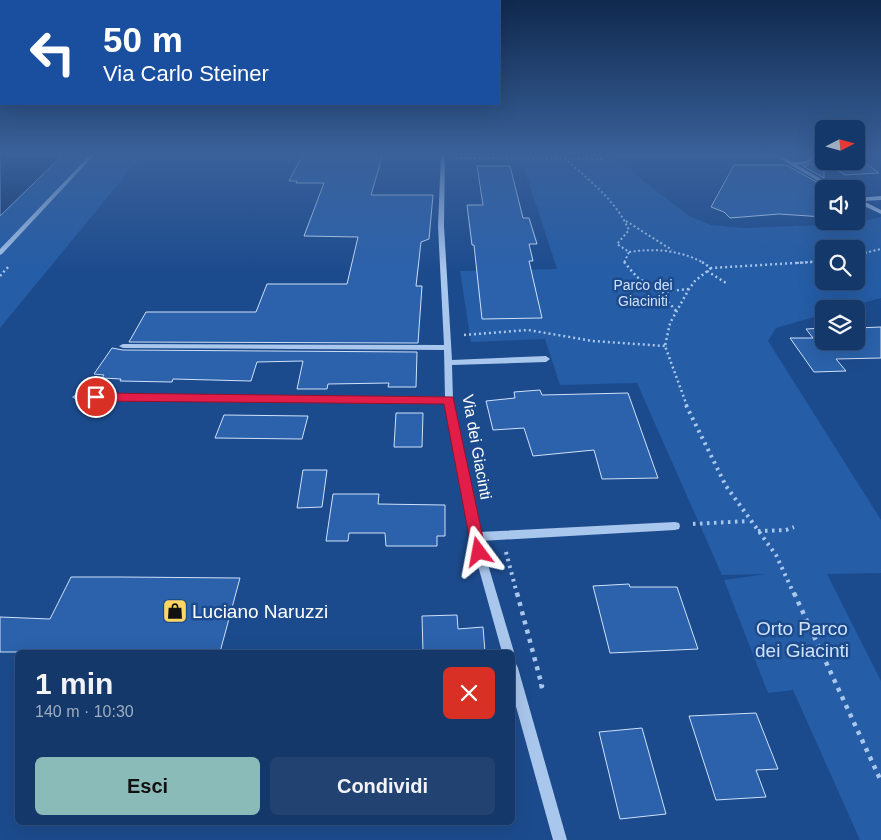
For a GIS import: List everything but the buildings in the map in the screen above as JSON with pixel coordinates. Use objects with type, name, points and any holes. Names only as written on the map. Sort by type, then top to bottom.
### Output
[{"type":"street","points":[[0,253],[57,193]]},
{"type":"street","name":"Via dei Giacinti","points":[[442,193],[441,226],[449,400],[476,536],[507,650]]},
{"type":"street","points":[[865,199],[881,198]]},
{"type":"street","points":[[865,204],[881,212]]},
{"type":"street","points":[[123,346],[448,348]]},
{"type":"street","points":[[448,364],[546,359]]},
{"type":"street","points":[[76,396],[449,400]]},
{"type":"street","points":[[515,677],[560,840]]},
{"type":"lane","points":[[476,536],[675,526]]},
{"type":"path","points":[[603,193],[625,220],[641,232],[674,251],[702,262],[711,268]]},
{"type":"path","points":[[625,220],[629,230],[617,244],[629,252],[649,249],[674,251]]},
{"type":"path","points":[[865,254],[881,251]]},
{"type":"path","points":[[629,252],[624,263],[637,277],[661,292],[676,311]]},
{"type":"path","points":[[815,262],[711,268],[689,289],[676,311],[670,323],[665,346],[676,381],[694,424],[726,486],[750,522],[776,555],[881,781]]},
{"type":"path","points":[[707,271],[726,283]]},
{"type":"path","points":[[661,292],[689,289]]},
{"type":"path","points":[[447,336],[528,330],[593,341],[665,346]]},
{"type":"path","points":[[693,524],[750,522]]},
{"type":"path","points":[[757,531],[786,530],[794,527]]},
{"type":"path","points":[[502,536],[542,686],[520,693]]},
{"type":"green space","points":[[0,193],[111,193],[0,328]]},
{"type":"green space","name":"Parco dei Giaciniti","points":[[532,193],[660,193],[689,216],[711,225],[744,228],[815,225],[815,230],[865,230],[865,221],[881,217],[881,298],[865,302],[865,300],[815,300],[815,317],[776,328],[768,341],[881,520],[881,573],[827,574],[881,681],[881,840],[860,840],[793,690],[768,693],[724,580],[766,574],[722,575],[637,383],[560,385],[545,339],[471,342],[460,271],[557,269]]},
{"type":"shaded area","points":[[0,193],[24,193],[0,216]]},
{"type":"place","name":"Luciano Naruzzi","points":[[175,611]]},
{"type":"route","points":[[96,397],[449,400],[479,552]]},
{"type":"park label","name":"Orto Parco dei Giacinti","points":[[802,639]]}]
